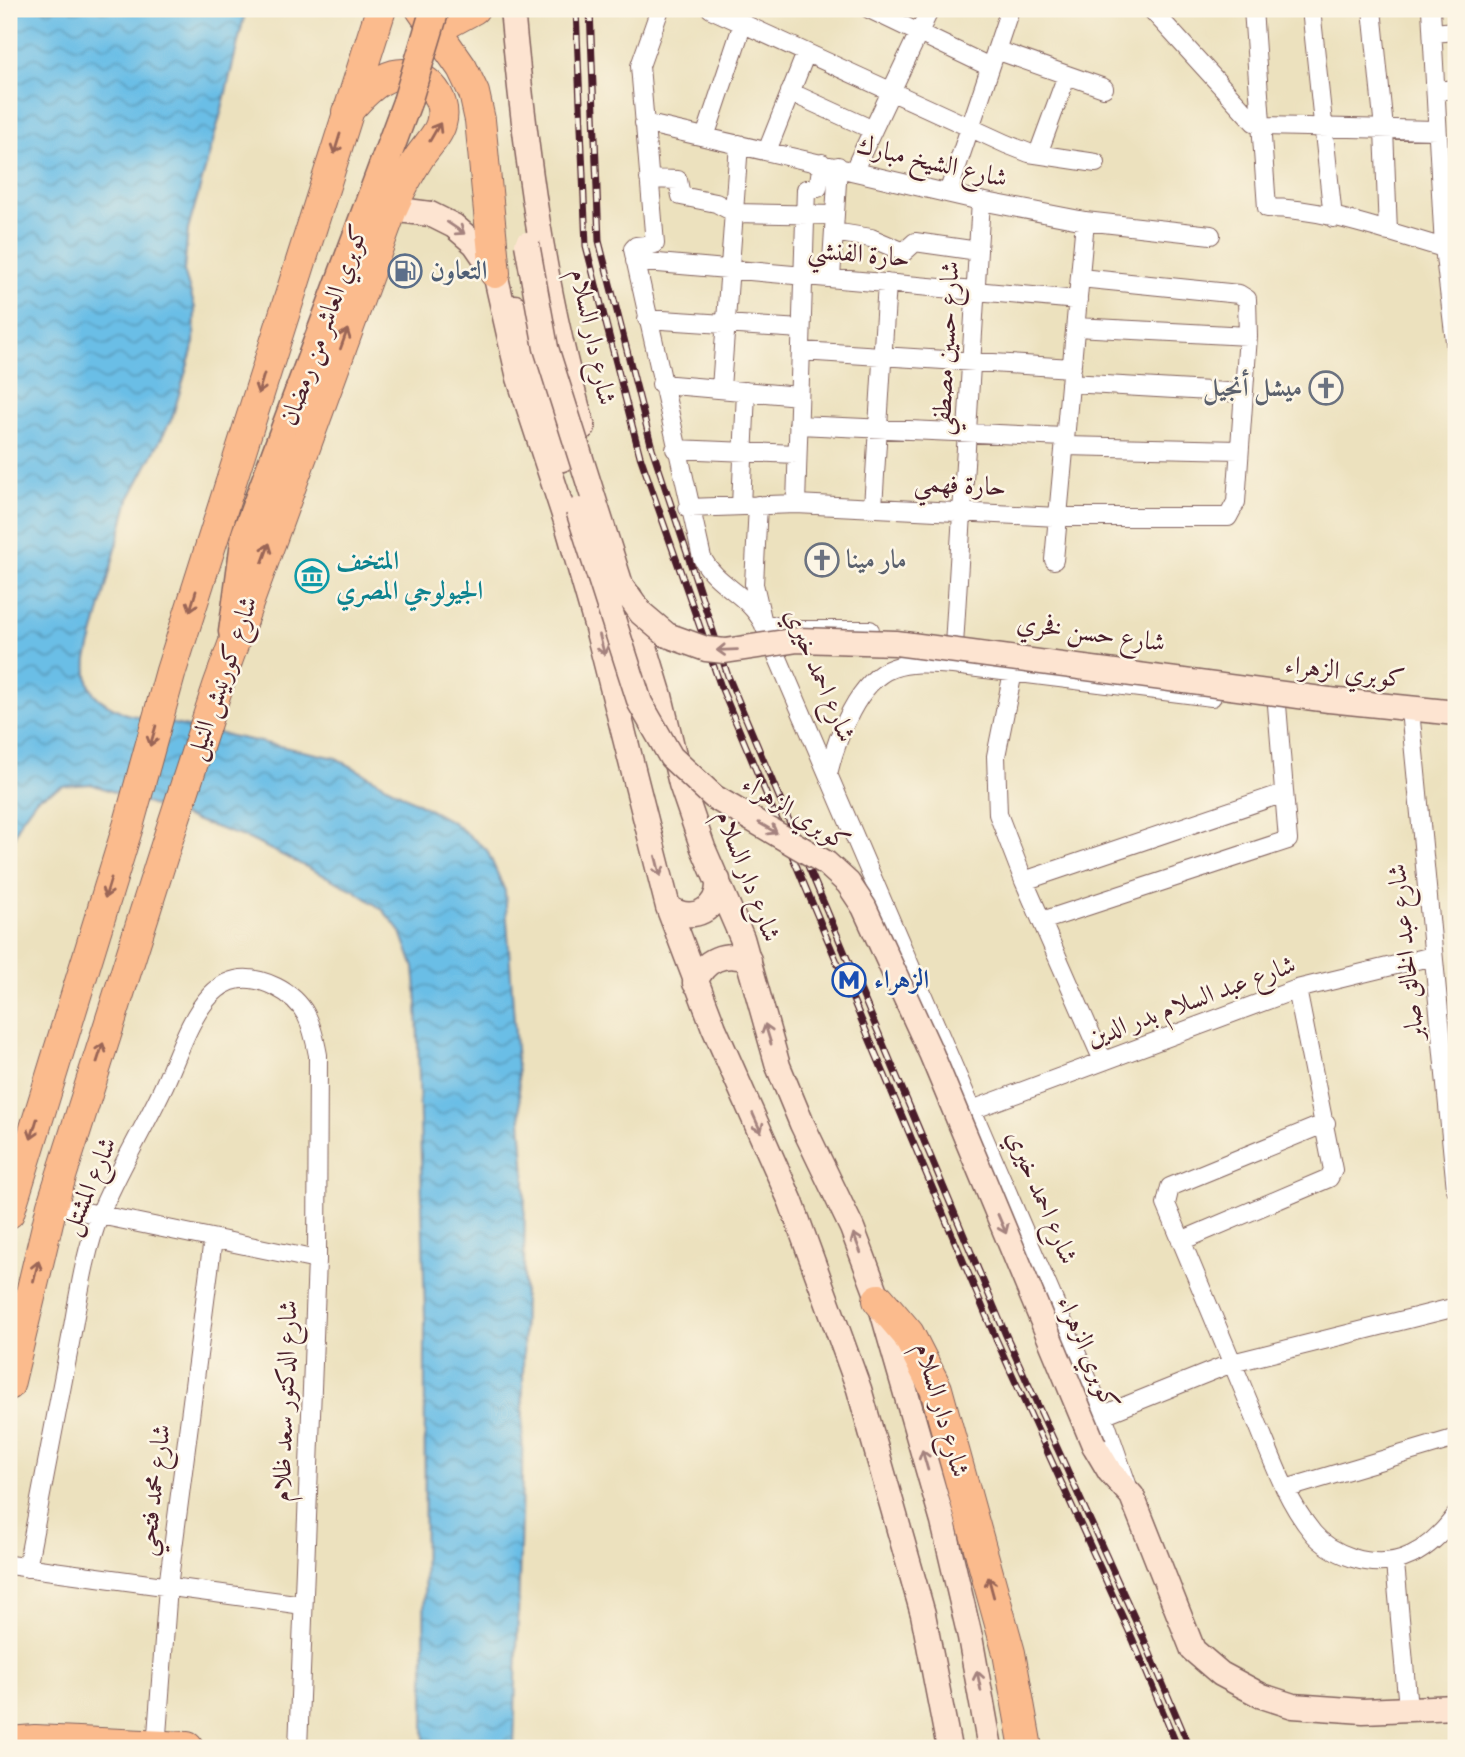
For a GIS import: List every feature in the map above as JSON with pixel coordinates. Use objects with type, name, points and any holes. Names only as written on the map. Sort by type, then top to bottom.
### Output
[{"type":"highway","name":"شارع كورنيش النيل","points":[[9,1213],[171,671],[381,9]]},
{"type":"highway","points":[[428,13],[450,22],[474,9]]},
{"type":"highway","points":[[428,13],[462,68],[478,107],[495,273]]},
{"type":"highway","name":"شارع كورنيش النيل","points":[[9,1385],[52,1205],[218,686],[392,209],[409,173],[438,131],[442,116],[440,100],[425,81],[402,74],[379,83],[347,112]]},
{"type":"highway","points":[[879,1300],[908,1334],[936,1389],[1009,1653],[1026,1748]]},
{"type":"highway","points":[[9,1743],[35,1741],[166,1747]]},
{"type":"main road","name":"شارع دار السلام","points":[[512,9],[525,143],[575,402],[660,696],[681,784],[703,848],[749,960],[767,1034],[789,1096],[837,1194],[879,1300],[946,1534],[972,1648],[990,1748]]},
{"type":"main road","name":"كوبري العاشر من رمضان","points":[[233,646],[234,603],[246,534],[415,81],[428,13]]},
{"type":"main road","name":"كوبري الزهراء","points":[[525,143],[521,194],[546,348],[621,585],[640,613],[667,635],[706,649],[725,652],[798,640],[896,643],[1329,700],[1410,714],[1456,713]]},
{"type":"main road","points":[[392,209],[430,215],[454,226],[475,244],[495,273],[519,379],[567,524],[597,628],[668,907],[695,983],[790,1202],[859,1389],[923,1614],[949,1748]]},
{"type":"main road","name":"كوبري الزهراء","points":[[495,273],[522,324],[640,703],[671,757],[714,797],[826,863],[848,883],[864,907],[931,1053],[1094,1445],[1110,1472],[1132,1496]]},
{"type":"main road","points":[[668,907],[689,915],[703,912],[717,895],[718,880]]},
{"type":"main road","points":[[695,983],[702,969],[714,959],[732,955],[749,960]]},
{"type":"main road","name":"شارع احمد خيري","points":[[1132,1496],[1193,1650],[1221,1674],[1262,1696],[1293,1706],[1363,1711],[1456,1707]]},
{"type":"street","points":[[660,9],[640,66],[655,244],[634,254],[688,508],[702,558],[709,572],[746,599],[763,623]]},
{"type":"street","points":[[711,9],[970,128],[1038,155],[1096,163]]},
{"type":"street","points":[[869,9],[919,32],[993,58],[1067,75],[1104,88]]},
{"type":"street","points":[[796,504],[806,189],[818,188],[873,130],[930,9]]},
{"type":"street","points":[[948,194],[1010,9]]},
{"type":"street","points":[[1151,9],[1247,116],[1263,126],[1384,129],[1444,140]]},
{"type":"street","points":[[1253,9],[1263,126],[1266,208],[1287,208],[1388,232],[1448,256]]},
{"type":"street","points":[[1311,9],[1333,218]]},
{"type":"street","points":[[1372,9],[1384,129],[1388,232]]},
{"type":"street","points":[[1432,9],[1436,91],[1449,198],[1448,256],[1456,350]]},
{"type":"street","points":[[705,137],[743,23]]},
{"type":"street","points":[[1433,33],[1456,31]]},
{"type":"street","points":[[767,150],[806,53]]},
{"type":"street","points":[[1038,155],[1067,75]]},
{"type":"street","points":[[1436,91],[1456,89]]},
{"type":"street","points":[[790,92],[873,130]]},
{"type":"street","name":"شارع الشيخ مبارك","points":[[643,123],[981,201],[1085,221],[1211,235]]},
{"type":"street","points":[[720,388],[736,213],[739,144]]},
{"type":"street","points":[[831,278],[838,166]]},
{"type":"street","points":[[649,180],[678,180],[681,196],[716,203],[736,213],[805,215],[834,223],[904,252],[915,242],[978,251]]},
{"type":"street","name":"شارع حسين مصطفي","points":[[953,665],[981,201]]},
{"type":"street","points":[[1054,560],[1085,221]]},
{"type":"street","name":"حارة الفنشي","points":[[634,254],[730,269],[1078,300]]},
{"type":"street","points":[[798,425],[967,432],[1065,441],[1239,450],[1248,336],[1247,299],[1239,294],[1080,278]]},
{"type":"street","points":[[873,507],[887,283]]},
{"type":"street","points":[[647,319],[801,329]]},
{"type":"street","points":[[1076,327],[1248,336]]},
{"type":"street","points":[[801,351],[971,362],[1244,393]]},
{"type":"street","points":[[661,384],[799,396]]},
{"type":"street","name":"شارع احمد خيري","points":[[746,391],[743,452],[754,584],[763,623],[829,770],[1103,1415],[1132,1496]]},
{"type":"street","points":[[675,449],[797,454]]},
{"type":"street","name":"حارة فهمي","points":[[688,508],[796,504],[1058,517],[1228,517],[1236,502],[1239,450]]},
{"type":"street","name":"شارع حسن فخري","points":[[763,623],[793,630],[875,630],[1371,695],[1410,714]]},
{"type":"street","name":"شارع حسن فخري","points":[[829,770],[844,722],[875,681],[890,668],[912,663],[953,665],[1277,705],[1410,714]]},
{"type":"street","points":[[1013,672],[1003,708],[995,784],[998,814],[1024,881],[1103,1061]]},
{"type":"street","points":[[1042,920],[1284,844],[1289,835],[1277,705]]},
{"type":"street","name":"شارع عبد الخالق صابر","points":[[1410,714],[1456,1189]]},
{"type":"street","points":[[1024,881],[1284,793]]},
{"type":"street","name":"شارع عبد السلام بدر الدين","points":[[972,1110],[1297,989],[1433,956]]},
{"type":"street","name":"شارع المشتل","points":[[18,1566],[85,1267],[100,1215],[193,1023],[212,992],[226,981],[244,977],[261,979],[303,1005],[312,1023],[318,1055]]},
{"type":"street","points":[[1181,1241],[1329,1178],[1333,1170],[1326,1123],[1297,989]]},
{"type":"street","name":"شارع الدكتور سعد ظلام","points":[[298,1748],[317,1260],[318,1055]]},
{"type":"street","points":[[1326,1123],[1170,1187],[1166,1204],[1285,1489],[1314,1535],[1338,1553],[1366,1562],[1395,1563],[1421,1551],[1440,1536],[1456,1515]]},
{"type":"street","points":[[52,1205],[317,1260]]},
{"type":"street","name":"شارع محمد فتحي","points":[[166,1747],[168,1587],[213,1239]]},
{"type":"street","points":[[1103,1415],[1232,1363],[1456,1307]]},
{"type":"street","points":[[1285,1489],[1456,1438]]},
{"type":"street","points":[[1395,1563],[1408,1708]]},
{"type":"street","points":[[18,1566],[303,1605]]},
{"type":"water","points":[[9,9],[246,9],[221,113],[188,230],[184,271],[195,308],[194,344],[172,418],[129,499],[87,659],[91,688],[101,700],[126,714],[336,758],[454,823],[487,850],[505,891],[525,1177],[522,1482],[514,1748],[424,1748],[425,1319],[417,1002],[414,968],[401,932],[383,910],[354,890],[249,839],[91,784],[63,786],[37,798],[21,820],[9,849]]},
{"type":"railway","points":[[576,9],[586,246],[640,456],[721,687],[996,1339],[1133,1640],[1178,1748]]},
{"type":"railway","points":[[590,9],[599,241],[652,448],[728,676],[1005,1333],[1143,1637],[1190,1748]]},
{"type":"place","name":"التعاون","points":[[405,271]]},
{"type":"place","name":"ميشل أنجيل","points":[[1326,388]]},
{"type":"place","name":"مار مينا","points":[[822,560]]},
{"type":"place","name":"المتخف الجيولوجي المصري","points":[[312,576]]},
{"type":"place","name":"الزهراء","points":[[849,980]]}]
